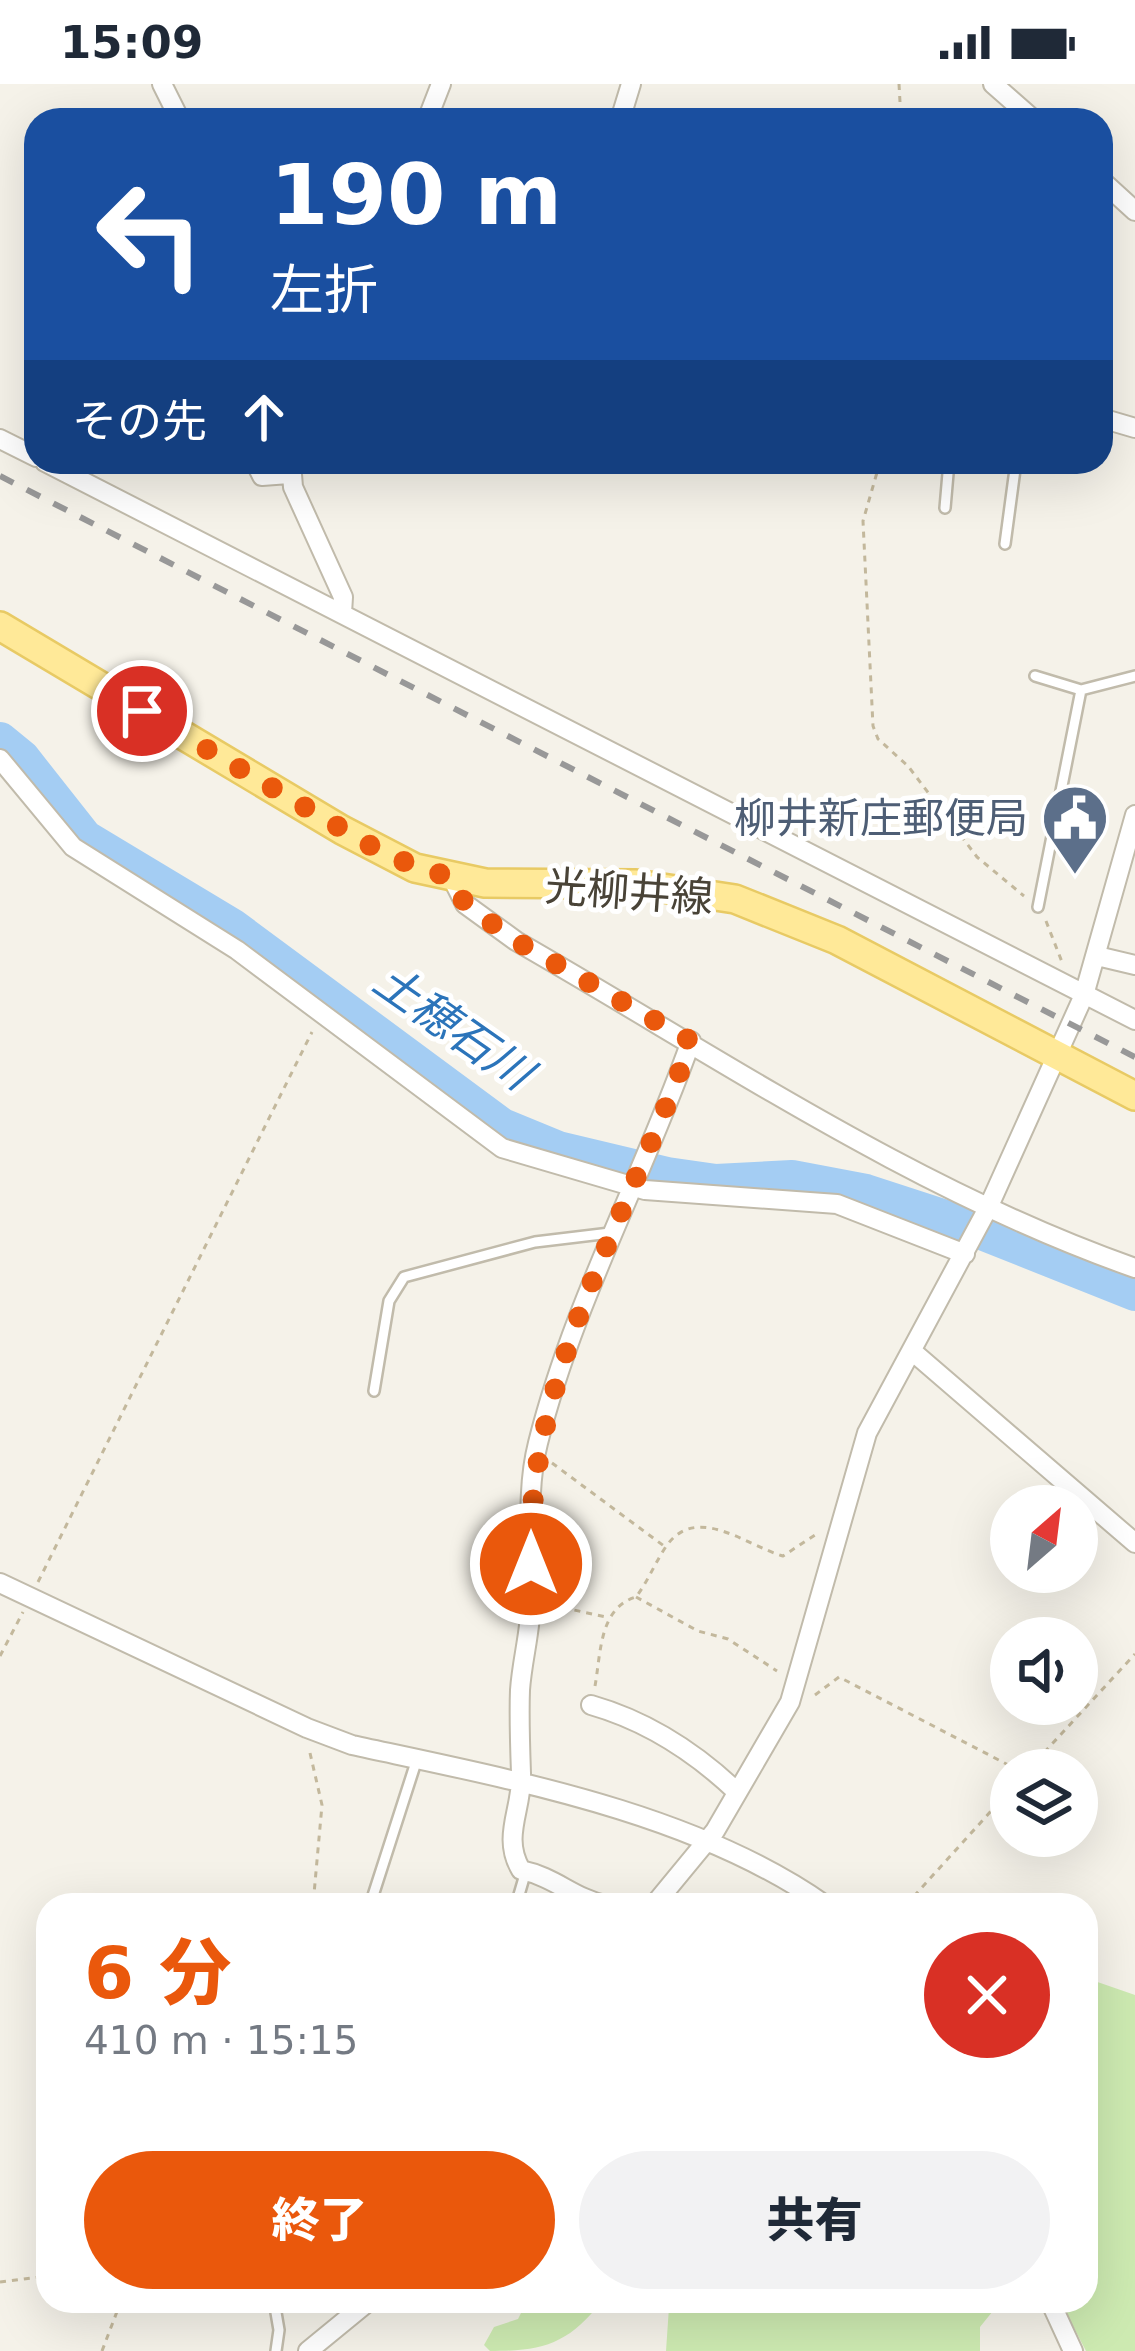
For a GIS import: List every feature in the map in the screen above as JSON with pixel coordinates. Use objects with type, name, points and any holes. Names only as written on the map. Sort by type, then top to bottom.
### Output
[{"type":"main road","name":"光柳井線","points":[[0,626],[388,856],[452,878],[636,884],[734,899],[838,940],[1135,1096]]},
{"type":"street","points":[[994,84],[1021,108]]},
{"type":"street","points":[[69,474],[1135,1020]]},
{"type":"street","points":[[292,474],[343,597],[342,613]]},
{"type":"street","points":[[0,759],[74,847],[237,950],[482,1138],[536,1160],[638,1185],[837,1204],[968,1248]]},
{"type":"street","points":[[664,1893],[707,1839],[795,1688],[868,1433],[986,1211],[1054,1055],[1075,991],[1097,956],[1135,815]]},
{"type":"street","points":[[452,878],[465,904],[516,941],[986,1211],[1135,1268]]},
{"type":"street","points":[[1097,956],[1135,965]]},
{"type":"street","points":[[574,1893],[558,1878],[526,1871],[508,1843],[522,1786],[520,1690],[532,1603],[536,1456],[610,1233],[638,1185],[691,1041]]},
{"type":"street","points":[[912,1351],[1135,1543]]},
{"type":"street","points":[[0,1583],[307,1727],[664,1822],[743,1854],[806,1893]]},
{"type":"street","points":[[591,1705],[623,1714],[700,1757],[737,1792]]},
{"type":"street","points":[[308,2351],[354,2313]]},
{"type":"street","points":[[1056,2313],[1073,2351]]},
{"type":"lane","points":[[946,508],[948,474]]},
{"type":"lane","points":[[1005,544],[1014,474]]},
{"type":"lane","points":[[1035,676],[1081,690],[1135,676]]},
{"type":"lane","points":[[1038,907],[1081,690]]},
{"type":"lane","points":[[374,1391],[389,1301],[404,1277],[535,1242],[610,1233]]},
{"type":"lane","points":[[374,1893],[417,1759]]},
{"type":"lane","points":[[520,1893],[526,1871]]},
{"type":"lane","points":[[274,2313],[276,2351]]},
{"type":"path","points":[[876,474],[863,520],[873,726],[977,856],[1038,907],[1075,991]]},
{"type":"path","points":[[0,1657],[323,1016]]},
{"type":"path","points":[[536,1456],[579,1478],[665,1548]]},
{"type":"path","points":[[636,1598],[665,1548],[695,1525],[783,1556],[817,1533],[839,1536]]},
{"type":"path","points":[[591,1705],[608,1618],[622,1602],[636,1598],[753,1652],[795,1688],[819,1696],[839,1677],[990,1755]]},
{"type":"path","points":[[532,1603],[608,1618]]},
{"type":"path","points":[[1047,1749],[1135,1654]]},
{"type":"path","points":[[307,1727],[322,1805],[314,1893]]},
{"type":"path","points":[[917,1893],[990,1812]]},
{"type":"path","points":[[0,2282],[36,2278]]},
{"type":"path","points":[[102,2351],[116,2313]]},
{"type":"green space","points":[[1098,1982],[1135,1995],[1135,2351],[1086,2351],[1066,2313],[1098,2313]]},
{"type":"green space","points":[[521,2313],[591,2313],[566,2336],[540,2347],[490,2351],[484,2345],[494,2327],[518,2319]]},
{"type":"green space","points":[[669,2313],[991,2313],[980,2327],[980,2351],[666,2351]]},
{"type":"waterway","name":"土穂石川","points":[[0,740],[22,758],[85,838],[233,927],[502,1126],[558,1149],[667,1175],[716,1182],[792,1178],[866,1192],[949,1219],[1135,1293]]},
{"type":"railway","points":[[0,476],[1135,1057]]},
{"type":"place","name":"柳井新庄郵便局","points":[[1075,877]]},
{"type":"route","points":[[142,711],[388,856],[452,878],[465,904],[516,941],[691,1041],[653,1149],[602,1251],[596,1282],[553,1393],[532,1481],[531,1564]]}]
